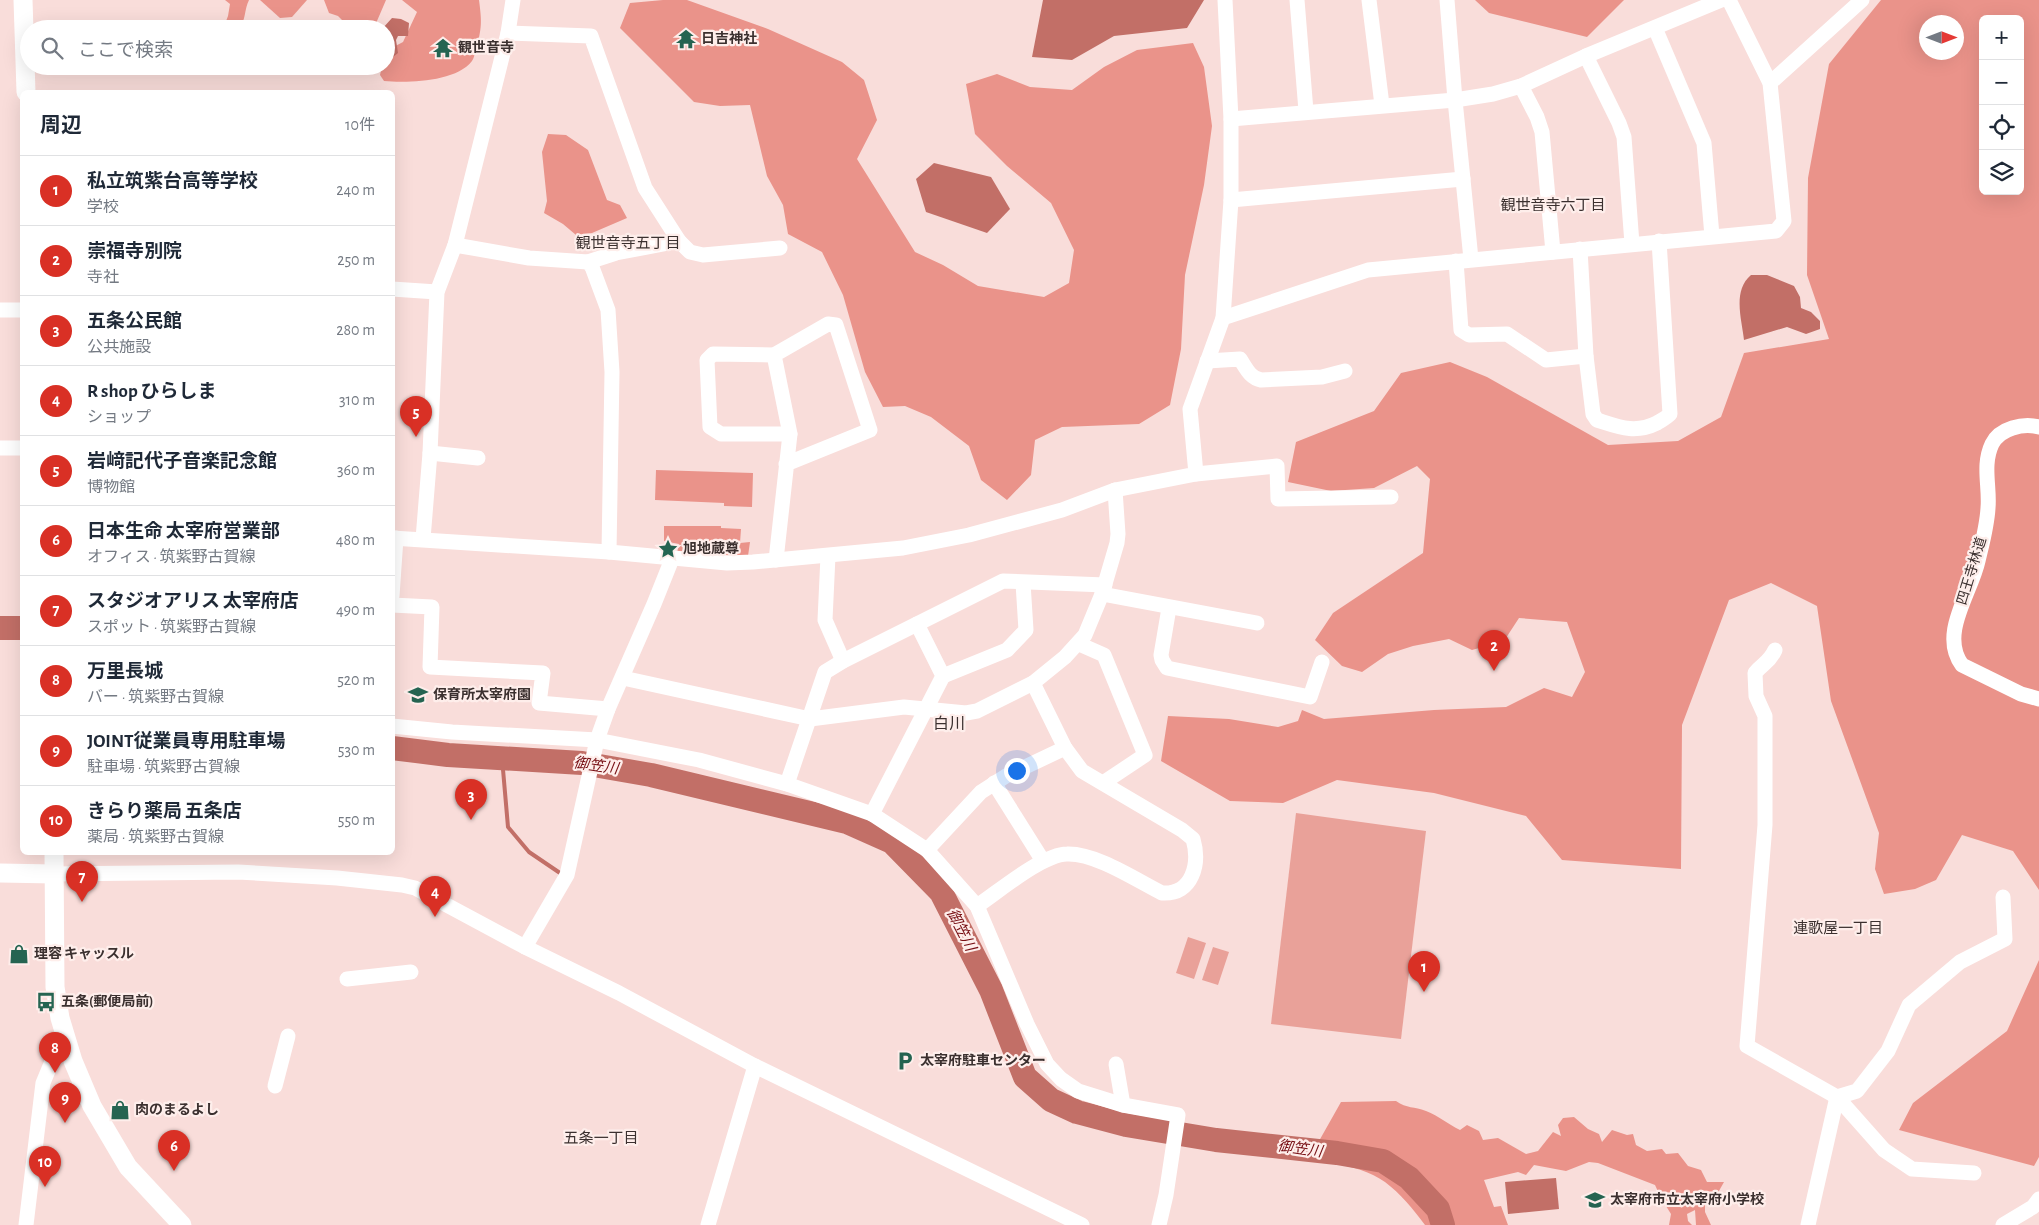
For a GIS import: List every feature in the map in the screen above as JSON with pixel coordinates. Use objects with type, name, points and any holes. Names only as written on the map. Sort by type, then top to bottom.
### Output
[{"type":"main road","points":[[23,0],[24,20]]},
{"type":"main road","points":[[25,75],[26,90]]},
{"type":"main road","points":[[54,855],[55,987],[60,1018],[70,1051],[92,1106],[128,1167],[182,1225]]},
{"type":"main road","points":[[0,872],[54,874]]},
{"type":"street","points":[[424,539],[437,292],[455,245],[508,33],[513,0]]},
{"type":"street","points":[[1196,474],[1190,409],[1223,318],[1231,200],[1231,119],[1225,0]]},
{"type":"street","points":[[1297,0],[1306,111]]},
{"type":"street","points":[[1369,0],[1382,105]]},
{"type":"street","points":[[1447,0],[1454,100],[1463,179],[1464,260],[1461,330],[1469,335],[1507,334],[1546,360],[1586,356]]},
{"type":"street","points":[[1231,119],[1306,111],[1454,100],[1494,94],[1521,86],[1586,56],[1721,0]]},
{"type":"street","points":[[1223,318],[1368,270],[1776,231],[1784,221],[1770,83],[1729,0]]},
{"type":"street","points":[[1770,83],[1862,0]]},
{"type":"street","points":[[1655,28],[1704,143],[1712,236]]},
{"type":"street","points":[[508,33],[591,36],[645,188],[679,241],[690,252],[702,255],[780,248]]},
{"type":"street","points":[[1586,56],[1624,137],[1632,244]]},
{"type":"street","points":[[1521,86],[1537,117],[1542,132],[1553,252]]},
{"type":"street","points":[[1231,200],[1463,179]]},
{"type":"street","points":[[455,245],[529,258],[588,262],[616,253],[679,241]]},
{"type":"street","points":[[1580,249],[1586,356],[1593,414],[1597,420],[1625,430],[1636,430],[1647,428],[1667,418],[1670,414],[1659,241]]},
{"type":"street","points":[[588,262],[592,267],[606,301],[612,372],[609,552]]},
{"type":"street","points":[[395,289],[437,292]]},
{"type":"street","points":[[0,310],[20,310]]},
{"type":"street","points":[[786,464],[870,430],[836,326],[828,324],[774,355],[713,354],[707,360],[710,427],[721,434],[790,434]]},
{"type":"street","points":[[774,355],[790,434],[776,560]]},
{"type":"street","points":[[1207,361],[1240,359],[1255,379],[1261,380],[1322,377],[1344,371]]},
{"type":"street","name":"四王寺林道","points":[[2039,427],[2020,426],[2012,428],[1992,443],[1987,468],[1988,507],[1986,523],[1974,575],[1955,628],[1953,646],[1962,665],[2012,690],[2039,699]]},
{"type":"street","points":[[0,448],[20,448]]},
{"type":"street","points":[[430,453],[478,458]]},
{"type":"street","points":[[395,538],[609,552],[726,563],[828,556],[903,548],[969,535],[1062,510],[1115,490],[1196,474],[1277,466],[1278,499],[1391,497]]},
{"type":"street","points":[[623,678],[810,719],[884,708],[904,707],[966,713],[977,711],[1032,683],[1079,644],[1085,635],[1104,590],[1118,534],[1115,490]]},
{"type":"street","points":[[828,556],[825,620],[842,661]]},
{"type":"street","points":[[525,947],[567,875],[596,743],[608,709],[623,678],[672,559]]},
{"type":"street","points":[[787,784],[825,672],[842,661],[1003,581],[1104,590],[1169,608],[1257,623]]},
{"type":"street","points":[[872,814],[943,676],[1007,650],[1026,630],[1023,583]]},
{"type":"street","points":[[395,605],[432,607],[430,667],[543,673],[540,703],[608,709]]},
{"type":"street","points":[[1169,608],[1161,654],[1167,668],[1310,697],[1322,662]]},
{"type":"street","points":[[916,624],[943,676]]},
{"type":"street","points":[[1079,644],[1104,655],[1145,755],[1103,783]]},
{"type":"street","points":[[1775,650],[1770,661],[1760,666],[1755,673],[1756,696],[1765,716],[1765,825],[1747,1046],[1837,1097],[1884,1150],[1912,1169],[1974,1173]]},
{"type":"street","points":[[977,906],[1043,861],[1066,854],[1099,861],[1162,893],[1171,894],[1182,888],[1191,878],[1197,861],[1193,839],[1182,830],[1082,771],[1066,748],[1032,683]]},
{"type":"street","points":[[395,726],[596,743],[699,760],[787,784],[872,814],[928,850],[977,906],[1027,1024],[1047,1064],[1061,1079],[1078,1091],[1123,1105],[1178,1115],[1166,1195],[1159,1225]]},
{"type":"street","points":[[928,850],[981,792],[1006,776],[1066,748]]},
{"type":"street","points":[[994,783],[1043,861]]},
{"type":"street","points":[[54,874],[238,872],[402,885],[426,894],[525,947],[619,993],[755,1066],[1082,1225]]},
{"type":"street","points":[[1837,1097],[1857,1091],[1888,1051],[1909,1005],[1960,962],[2005,939],[2003,897]]},
{"type":"street","points":[[347,979],[411,972]]},
{"type":"street","points":[[275,1086],[288,1036]]},
{"type":"street","points":[[26,1225],[43,1083],[55,1054],[70,1051]]},
{"type":"street","points":[[1116,1064],[1123,1105]]},
{"type":"street","points":[[708,1225],[755,1066]]},
{"type":"street","points":[[1808,1225],[1837,1097]]},
{"type":"street","points":[[2004,1225],[2033,1207],[2039,1199]]},
{"type":"shaded area","points":[[225,0],[249,0],[243,20],[226,20],[230,4]]},
{"type":"shaded area","points":[[260,0],[307,0],[292,17],[280,18]]},
{"type":"shaded area","points":[[324,0],[386,0],[377,20],[342,20],[338,16],[329,13]]},
{"type":"shaded area","points":[[402,0],[479,0],[481,20],[474,57],[465,68],[443,77],[406,82],[384,81],[380,75],[395,75],[395,46],[403,42],[417,12]]},
{"type":"shaded area","points":[[687,0],[768,29],[842,62],[864,80],[877,120],[857,159],[915,252],[943,265],[978,286],[1044,297],[1069,283],[1074,250],[1051,203],[1007,166],[975,134],[966,84],[997,74],[1030,87],[1072,90],[1104,67],[1137,50],[1193,43],[1204,67],[1212,126],[1204,185],[1185,275],[1181,349],[1170,405],[1139,424],[1062,427],[1035,440],[1031,475],[1007,500],[981,480],[969,446],[931,417],[905,406],[883,407],[865,372],[843,295],[822,252],[788,234],[783,205],[767,176],[750,105],[720,106],[694,102],[620,28],[630,3]]},
{"type":"shaded area","points":[[1043,0],[1204,0],[1187,28],[1114,36],[1072,60],[1032,57]]},
{"type":"shaded area","points":[[1475,0],[1624,0],[1587,37],[1489,13]]},
{"type":"shaded area","points":[[1881,0],[2039,0],[2039,890],[2013,851],[1962,835],[1936,880],[1915,889],[1884,894],[1875,869],[1879,833],[1831,701],[1817,606],[1771,583],[1729,600],[1682,725],[1681,869],[1562,860],[1526,816],[1434,793],[1337,780],[1283,803],[1230,801],[1161,761],[1168,716],[1229,719],[1278,727],[1298,721],[1302,710],[1324,719],[1434,710],[1506,707],[1544,688],[1572,697],[1585,672],[1567,622],[1519,618],[1504,641],[1472,650],[1449,639],[1413,646],[1388,654],[1362,672],[1342,666],[1315,640],[1333,613],[1423,553],[1430,479],[1417,466],[1374,488],[1331,491],[1288,482],[1296,442],[1374,411],[1401,373],[1450,362],[1487,377],[1608,445],[1678,441],[1721,417],[1744,353],[1829,339],[1807,275],[1808,178],[1829,64]]},
{"type":"shaded area","points":[[392,18],[401,19],[409,23],[408,36],[398,36],[396,40],[398,53],[395,55],[395,20],[390,20]]},
{"type":"shaded area","points":[[548,134],[566,135],[588,150],[607,200],[620,205],[627,218],[592,233],[576,235],[563,224],[544,213],[547,201],[542,152]]},
{"type":"shaded area","points":[[934,163],[991,177],[1010,209],[987,233],[926,212],[916,179]]},
{"type":"shaded area","points":[[1751,275],[1767,275],[1794,286],[1800,297],[1801,308],[1811,312],[1820,321],[1820,329],[1806,334],[1787,327],[1744,340],[1740,315],[1740,297],[1745,282]]},
{"type":"shaded area","points":[[656,470],[753,473],[752,507],[724,506],[724,503],[655,500]]},
{"type":"shaded area","points":[[664,526],[721,526],[721,528],[741,529],[740,543],[750,542],[748,556],[677,553],[679,544],[664,541]]},
{"type":"shaded area","points":[[1296,813],[1426,831],[1401,1039],[1271,1024]]},
{"type":"shaded area","points":[[1188,937],[1206,943],[1194,979],[1176,973]]},
{"type":"shaded area","points":[[1213,947],[1229,952],[1218,985],[1202,980]]},
{"type":"shaded area","points":[[2039,960],[2039,1157],[2034,1166],[1899,1130],[1913,1103],[2007,1031]]},
{"type":"shaded area","points":[[1396,1101],[1431,1113],[1460,1130],[1467,1125],[1479,1131],[1483,1140],[1498,1138],[1526,1154],[1538,1151],[1553,1132],[1561,1136],[1558,1125],[1563,1118],[1574,1117],[1588,1129],[1599,1134],[1602,1142],[1612,1130],[1627,1135],[1633,1134],[1636,1145],[1647,1151],[1662,1149],[1666,1154],[1678,1153],[1688,1166],[1701,1170],[1707,1182],[1724,1182],[1715,1198],[1705,1204],[1705,1212],[1711,1225],[1696,1225],[1695,1210],[1687,1214],[1688,1221],[1692,1225],[1669,1225],[1671,1214],[1655,1185],[1598,1163],[1589,1162],[1566,1171],[1534,1165],[1526,1175],[1518,1172],[1484,1180],[1494,1207],[1501,1206],[1508,1225],[1425,1225],[1396,1192],[1374,1175],[1333,1163],[1276,1158],[1274,1151],[1319,1141],[1341,1102]]},
{"type":"shaded area","points":[[1556,1178],[1559,1209],[1508,1214],[1505,1182]]},
{"type":"waterway","name":"御笠川","points":[[0,628],[20,628]]},
{"type":"waterway","name":"御笠川","points":[[395,748],[448,755],[582,763],[651,775],[847,822],[892,842],[941,892],[991,990],[1025,1077],[1051,1100],[1077,1112],[1126,1125],[1216,1140],[1337,1153],[1383,1161],[1409,1178],[1438,1209],[1443,1225]]},
{"type":"waterway","points":[[502,758],[508,827],[529,852],[560,873]]},
{"type":"place","name":"日吉神社","points":[[686,39]]},
{"type":"place","name":"観世音寺","points":[[443,48]]},
{"type":"place","name":"岩﨑記代子音楽記念館","points":[[416,437]]},
{"type":"place","name":"旭地蔵尊","points":[[668,549]]},
{"type":"place","name":"崇福寺別院","points":[[1494,671]]},
{"type":"place","name":"保育所太宰府園","points":[[418,695]]},
{"type":"place","name":"五条公民館","points":[[471,820]]},
{"type":"place","name":"スタジオアリス 太宰府店","points":[[82,902]]},
{"type":"place","name":"R shop ひらしま","points":[[435,917]]},
{"type":"place","name":"理容 キャッスル","points":[[19,954]]},
{"type":"place","name":"私立筑紫台高等学校","points":[[1424,992]]},
{"type":"place","name":"五条(郵便局前)","points":[[46,1002]]},
{"type":"place","name":"太宰府駐車センター","points":[[905,1061]]},
{"type":"place","name":"万里長城","points":[[55,1073]]},
{"type":"place","name":"肉のまるよし","points":[[120,1110]]},
{"type":"place","name":"JOINT従業員専用駐車場","points":[[65,1123]]},
{"type":"place","name":"日本生命 太宰府営業部","points":[[174,1171]]},
{"type":"place","name":"きらり薬局 五条店","points":[[45,1187]]},
{"type":"place","name":"太宰府市立太宰府小学校","points":[[1595,1200]]},
{"type":"district","name":"観世音寺六丁目","points":[[1553,205]]},
{"type":"district","name":"観世音寺五丁目","points":[[628,243]]},
{"type":"district","name":"白川","points":[[949,724]]},
{"type":"district","name":"連歌屋一丁目","points":[[1838,928]]},
{"type":"district","name":"五条一丁目","points":[[601,1138]]}]
